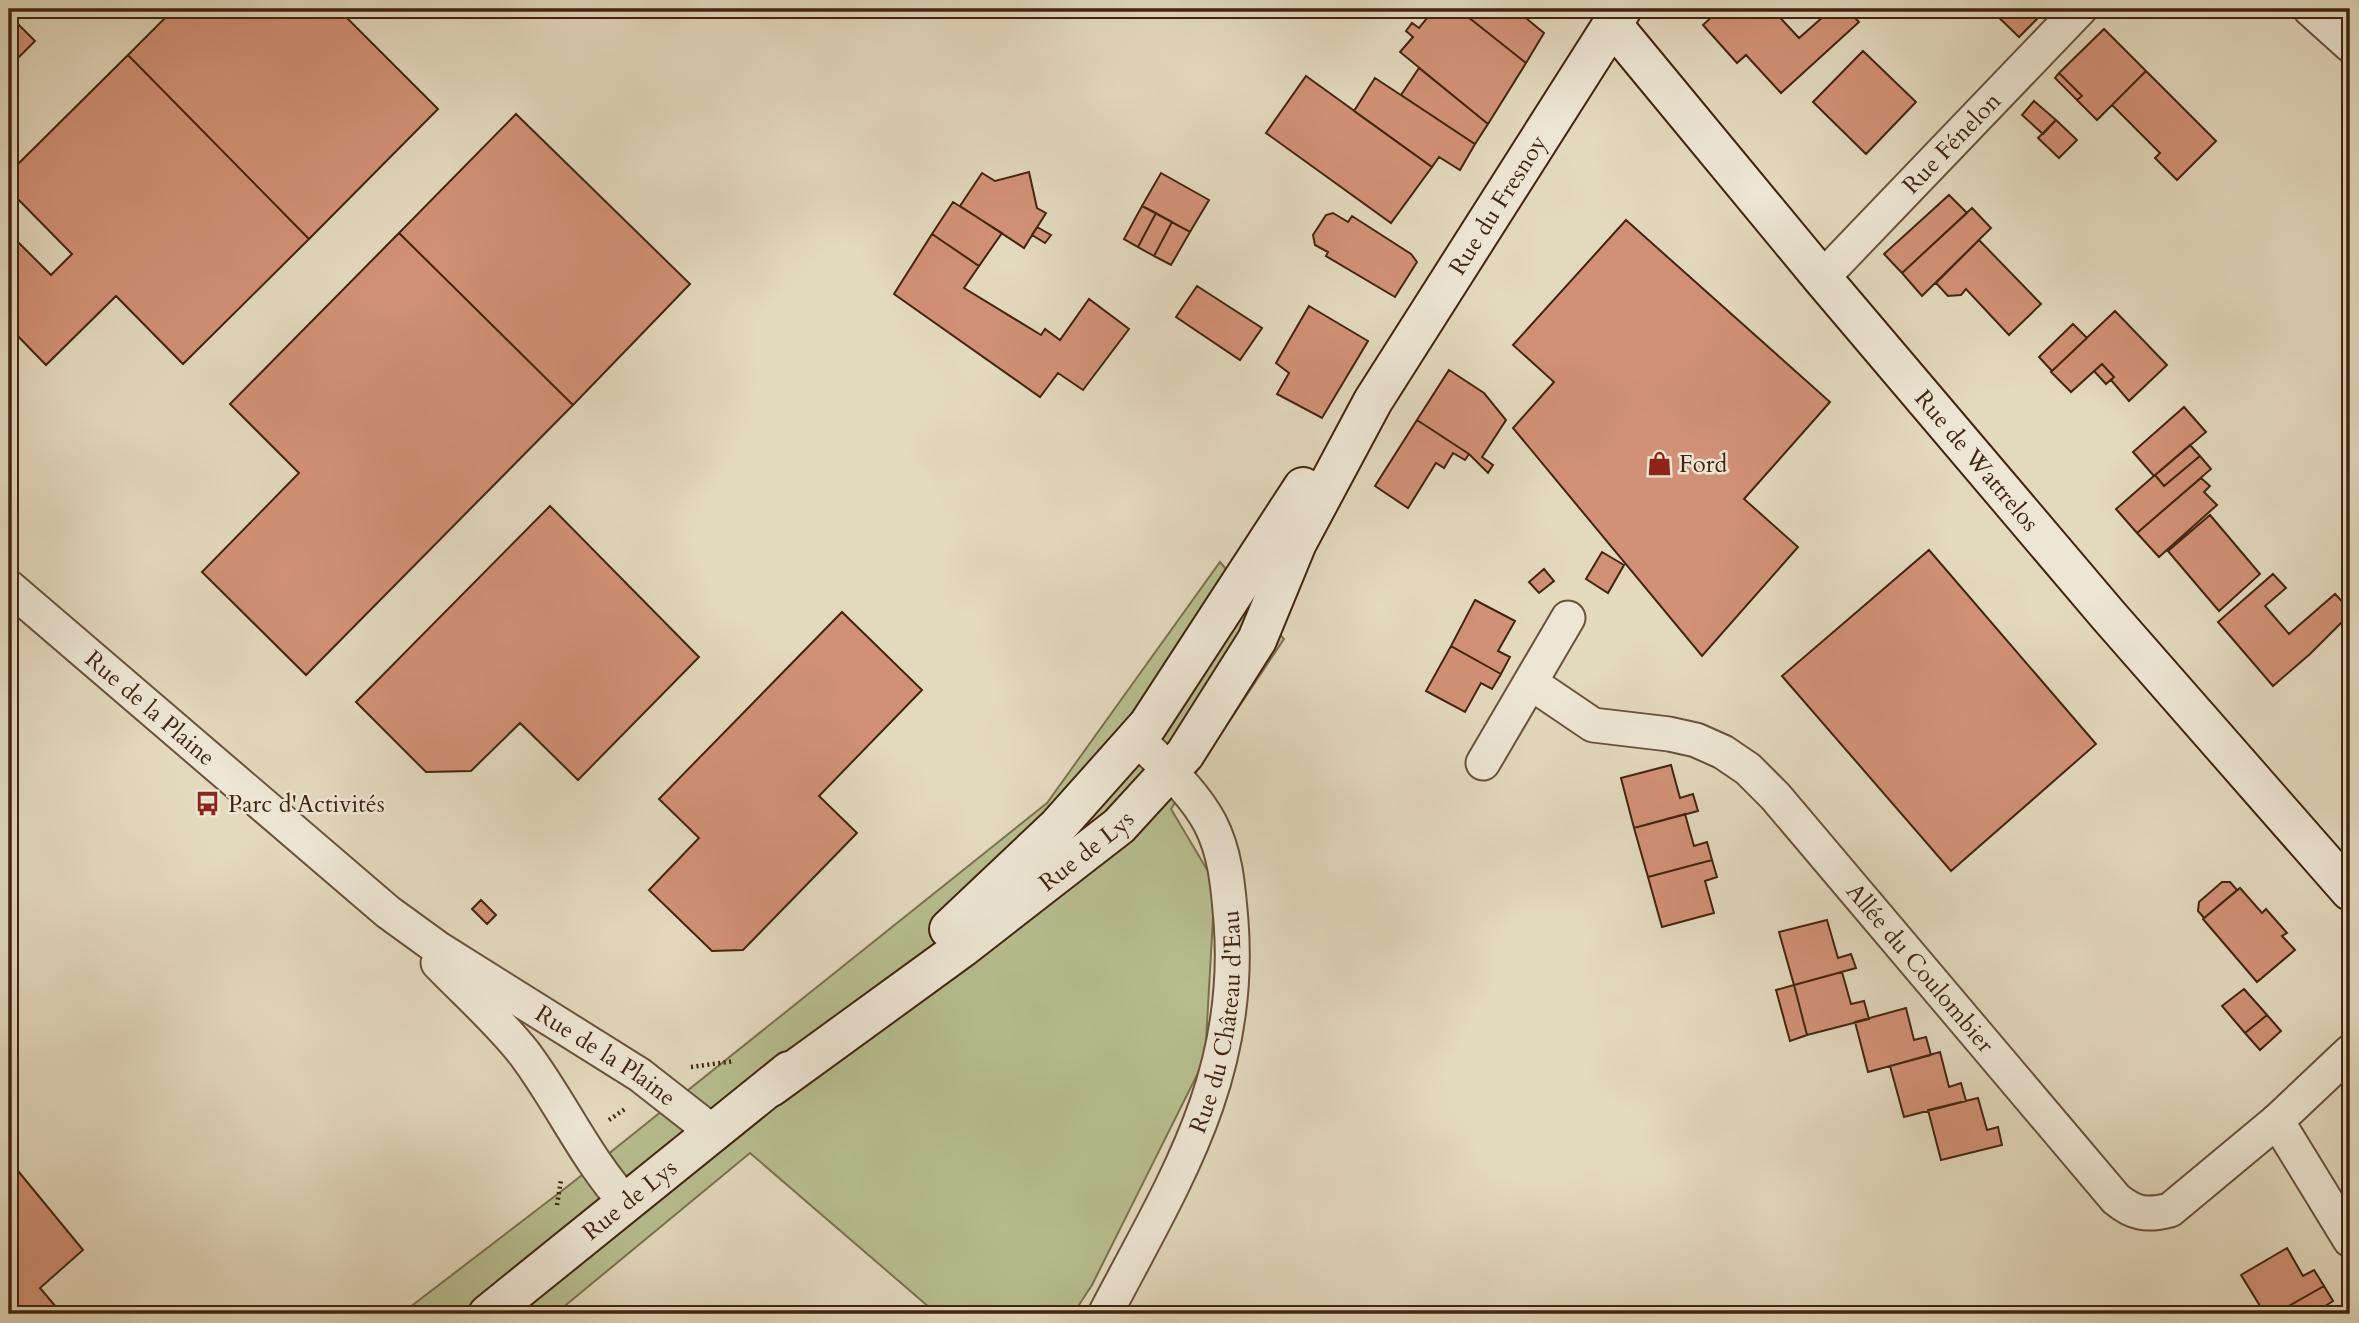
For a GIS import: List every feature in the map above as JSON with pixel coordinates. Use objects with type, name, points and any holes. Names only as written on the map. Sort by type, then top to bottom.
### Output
[{"type":"street","name":"Rue Fénelon","points":[[1822,278],[2080,9]]},
{"type":"street","points":[[2310,9],[2350,45]]},
{"type":"street","name":"Rue de Wattrelos","points":[[1617,16],[1822,278],[2108,615],[2350,891]]},
{"type":"street","name":"Rue du Fresnoy","points":[[1295,520],[1617,16]]},
{"type":"street","name":"Rue de Lys","points":[[488,1314],[771,1087],[1003,880],[1137,738],[1295,520]]},
{"type":"street","name":"Rue de Lys","points":[[771,1087],[962,948],[1079,858],[1119,826],[1170,772],[1209,720],[1257,640],[1295,520]]},
{"type":"street","name":"Rue de la Plaine","points":[[9,587],[388,912],[498,1023],[525,1055],[580,1143],[604,1178],[627,1204]]},
{"type":"street","points":[[1483,763],[1568,618]]},
{"type":"street","name":"Allée du Coulombier","points":[[1531,683],[1593,725],[1696,740],[1724,752],[1748,769],[1775,796],[2116,1199],[2129,1210],[2155,1214],[2170,1210],[2277,1121],[2350,1052]]},
{"type":"street","name":"Rue du Château d'Eau","points":[[1105,1314],[1170,1193],[1202,1123],[1218,1075],[1234,979],[1228,878],[1221,848],[1209,821],[1170,772],[1137,738]]},
{"type":"street","name":"Rue de la Plaine","points":[[388,912],[439,949],[655,1086],[714,1133]]},
{"type":"street","points":[[2277,1121],[2350,1240]]},
{"type":"path","points":[[557,1209],[558,1186],[580,1143],[655,1086],[691,1067],[739,1060]]},
{"type":"path","points":[[440,1314],[451,1306]]},
{"type":"green space","points":[[1220,562],[1284,639],[1171,809],[1215,883],[1205,1059],[1092,1285],[1073,1314],[937,1314],[750,1153],[555,1314],[401,1314],[572,1183],[1047,803]]},
{"type":"building","points":[[174,9],[338,9],[438,109],[309,239],[128,55]]},
{"type":"building","points":[[1431,9],[1458,9],[1526,63],[1488,124],[1400,52],[1413,37],[1406,31],[1412,23],[1419,28],[1433,11]]},
{"type":"building","points":[[1458,9],[1486,9],[1491,13],[1494,9],[1515,9],[1544,33],[1526,63]]},
{"type":"building","points":[[1720,9],[1772,9],[1799,38],[1832,9],[1846,9],[1859,22],[1781,93],[1746,55],[1737,63],[1703,25]]},
{"type":"building","points":[[1990,9],[2047,9],[2019,37]]},
{"type":"building","points":[[9,15],[35,41],[9,67]]},
{"type":"building","points":[[2104,29],[2146,71],[2097,120],[2077,100],[2082,96],[2059,73]]},
{"type":"building","points":[[1863,51],[1916,102],[1866,154],[1813,102]]},
{"type":"building","points":[[128,55],[309,239],[183,364],[116,296],[46,365],[9,327],[9,233],[51,275],[72,254],[9,190],[9,173]]},
{"type":"building","points":[[1419,68],[1488,124],[1475,144],[1401,95]]},
{"type":"building","points":[[2146,71],[2216,141],[2177,180],[2155,158],[2160,153],[2112,105]]},
{"type":"building","points":[[2059,73],[2082,96],[2077,100],[2055,78]]},
{"type":"building","points":[[1306,76],[1432,167],[1391,223],[1266,133]]},
{"type":"building","points":[[1375,78],[1475,144],[1460,170],[1439,157],[1432,167],[1354,111]]},
{"type":"building","points":[[2034,101],[2056,120],[2043,134],[2022,115]]},
{"type":"building","points":[[516,114],[690,284],[573,405],[399,233]]},
{"type":"building","points":[[2056,120],[2077,140],[2059,158],[2038,138]]},
{"type":"building","points":[[1029,172],[1037,208],[1046,213],[1024,248],[960,206],[982,173],[995,181]]},
{"type":"building","points":[[1161,173],[1209,200],[1190,232],[1142,206]]},
{"type":"building","points":[[1949,195],[1967,213],[1902,273],[1884,254]]},
{"type":"building","points":[[953,202],[1002,233],[979,266],[932,234]]},
{"type":"building","points":[[1142,206],[1156,213],[1138,247],[1124,239]]},
{"type":"building","points":[[1972,208],[1991,228],[1922,296],[1902,273]]},
{"type":"building","points":[[1156,213],[1172,222],[1154,256],[1138,247]]},
{"type":"building","points":[[1333,213],[1348,222],[1352,216],[1411,254],[1417,262],[1395,297],[1326,256],[1328,252],[1315,245],[1313,235],[1326,215]]},
{"type":"building","name":"Ford","points":[[1626,220],[1830,402],[1744,499],[1798,547],[1702,656],[1513,428],[1554,382],[1513,345]]},
{"type":"building","points":[[1172,222],[1190,232],[1171,265],[1154,256]]},
{"type":"building","points":[[1037,227],[1051,235],[1045,243],[1032,235]]},
{"type":"building","points":[[399,233],[573,405],[306,675],[202,572],[299,473],[230,404]]},
{"type":"building","points":[[932,234],[979,266],[964,288],[1041,335],[1045,329],[1060,340],[1089,299],[1129,329],[1083,390],[1058,373],[1040,397],[894,294]]},
{"type":"building","points":[[1979,240],[2041,304],[2009,335],[1966,289],[1961,295],[1948,296],[1936,283]]},
{"type":"building","points":[[1197,286],[1262,328],[1240,360],[1176,317]]},
{"type":"building","points":[[1309,306],[1368,341],[1322,418],[1277,394],[1289,373],[1276,363]]},
{"type":"building","points":[[2115,311],[2167,365],[2129,401],[2111,380],[2114,377],[2102,364],[2071,392],[2051,372]]},
{"type":"building","points":[[2073,324],[2087,338],[2052,371],[2039,357]]},
{"type":"building","points":[[2102,364],[2114,377],[2106,384],[2094,371]]},
{"type":"building","points":[[1449,370],[1484,393],[1506,420],[1482,457],[1493,465],[1488,473],[1469,454],[1417,420]]},
{"type":"building","points":[[2184,407],[2206,432],[2154,476],[2133,452]]},
{"type":"building","points":[[1417,420],[1469,454],[1465,460],[1453,453],[1444,468],[1436,463],[1408,508],[1375,486]]},
{"type":"building","points":[[2190,445],[2200,456],[2164,486],[2155,475]]},
{"type":"building","points":[[2200,456],[2211,469],[2137,533],[2116,509],[2155,475],[2164,486]]},
{"type":"building","points":[[2201,478],[2210,486],[2204,492],[2217,505],[2159,557],[2137,533]]},
{"type":"building","points":[[550,506],[699,657],[578,780],[520,723],[471,771],[426,772],[356,702]]},
{"type":"building","points":[[2210,515],[2260,574],[2219,611],[2168,551]]},
{"type":"building","points":[[1929,550],[2096,744],[1951,871],[1782,676]]},
{"type":"building","points":[[1602,552],[1624,565],[1608,593],[1586,579]]},
{"type":"building","points":[[1544,569],[1554,581],[1539,593],[1529,582]]},
{"type":"building","points":[[2273,574],[2286,588],[2265,606],[2289,634],[2335,594],[2350,610],[2350,614],[2273,686],[2218,622]]},
{"type":"building","points":[[1475,600],[1515,621],[1498,651],[1510,657],[1501,674],[1451,646]]},
{"type":"building","points":[[842,612],[922,690],[819,796],[857,833],[743,950],[712,951],[649,890],[699,838],[659,799]]},
{"type":"building","points":[[1451,646],[1501,674],[1492,689],[1481,683],[1465,712],[1426,691]]},
{"type":"building","points":[[1671,765],[1680,798],[1693,794],[1698,811],[1634,828],[1621,778]]},
{"type":"building","points":[[1685,814],[1694,846],[1707,842],[1712,860],[1648,877],[1634,828]]},
{"type":"building","points":[[1712,860],[1717,877],[1705,881],[1714,913],[1662,927],[1648,877]]},
{"type":"building","points":[[2222,882],[2230,882],[2237,890],[2204,918],[2198,911],[2199,902]]},
{"type":"building","points":[[2240,888],[2262,913],[2266,909],[2287,933],[2282,936],[2295,950],[2257,982],[2203,919]]},
{"type":"building","points":[[481,900],[496,915],[487,924],[472,909]]},
{"type":"building","points":[[1827,920],[1838,958],[1851,954],[1856,968],[1794,985],[1779,932]]},
{"type":"building","points":[[1842,972],[1851,1004],[1864,1001],[1869,1019],[1807,1035],[1794,985]]},
{"type":"building","points":[[1794,985],[1807,1035],[1790,1041],[1776,990]]},
{"type":"building","points":[[2244,989],[2267,1015],[2245,1033],[2222,1006]]},
{"type":"building","points":[[1906,1008],[1914,1040],[1926,1037],[1931,1055],[1868,1072],[1855,1022]]},
{"type":"building","points":[[2267,1015],[2281,1031],[2260,1050],[2245,1033]]},
{"type":"building","points":[[1940,1052],[1949,1087],[1961,1083],[1966,1101],[1904,1117],[1890,1066]]},
{"type":"building","points":[[1978,1098],[1987,1130],[1998,1127],[2002,1145],[1941,1160],[1928,1110]]},
{"type":"building","points":[[9,1160],[83,1250],[40,1288],[62,1314],[9,1314]]},
{"type":"building","points":[[2287,1248],[2303,1276],[2314,1270],[2324,1286],[2275,1314],[2265,1314],[2241,1275]]},
{"type":"building","points":[[2324,1286],[2333,1301],[2322,1308],[2326,1314],[2275,1314]]},
{"type":"place","name":"Ford","points":[[1659,464]]},
{"type":"place","name":"Parc d'Activités","points":[[208,804]]}]
